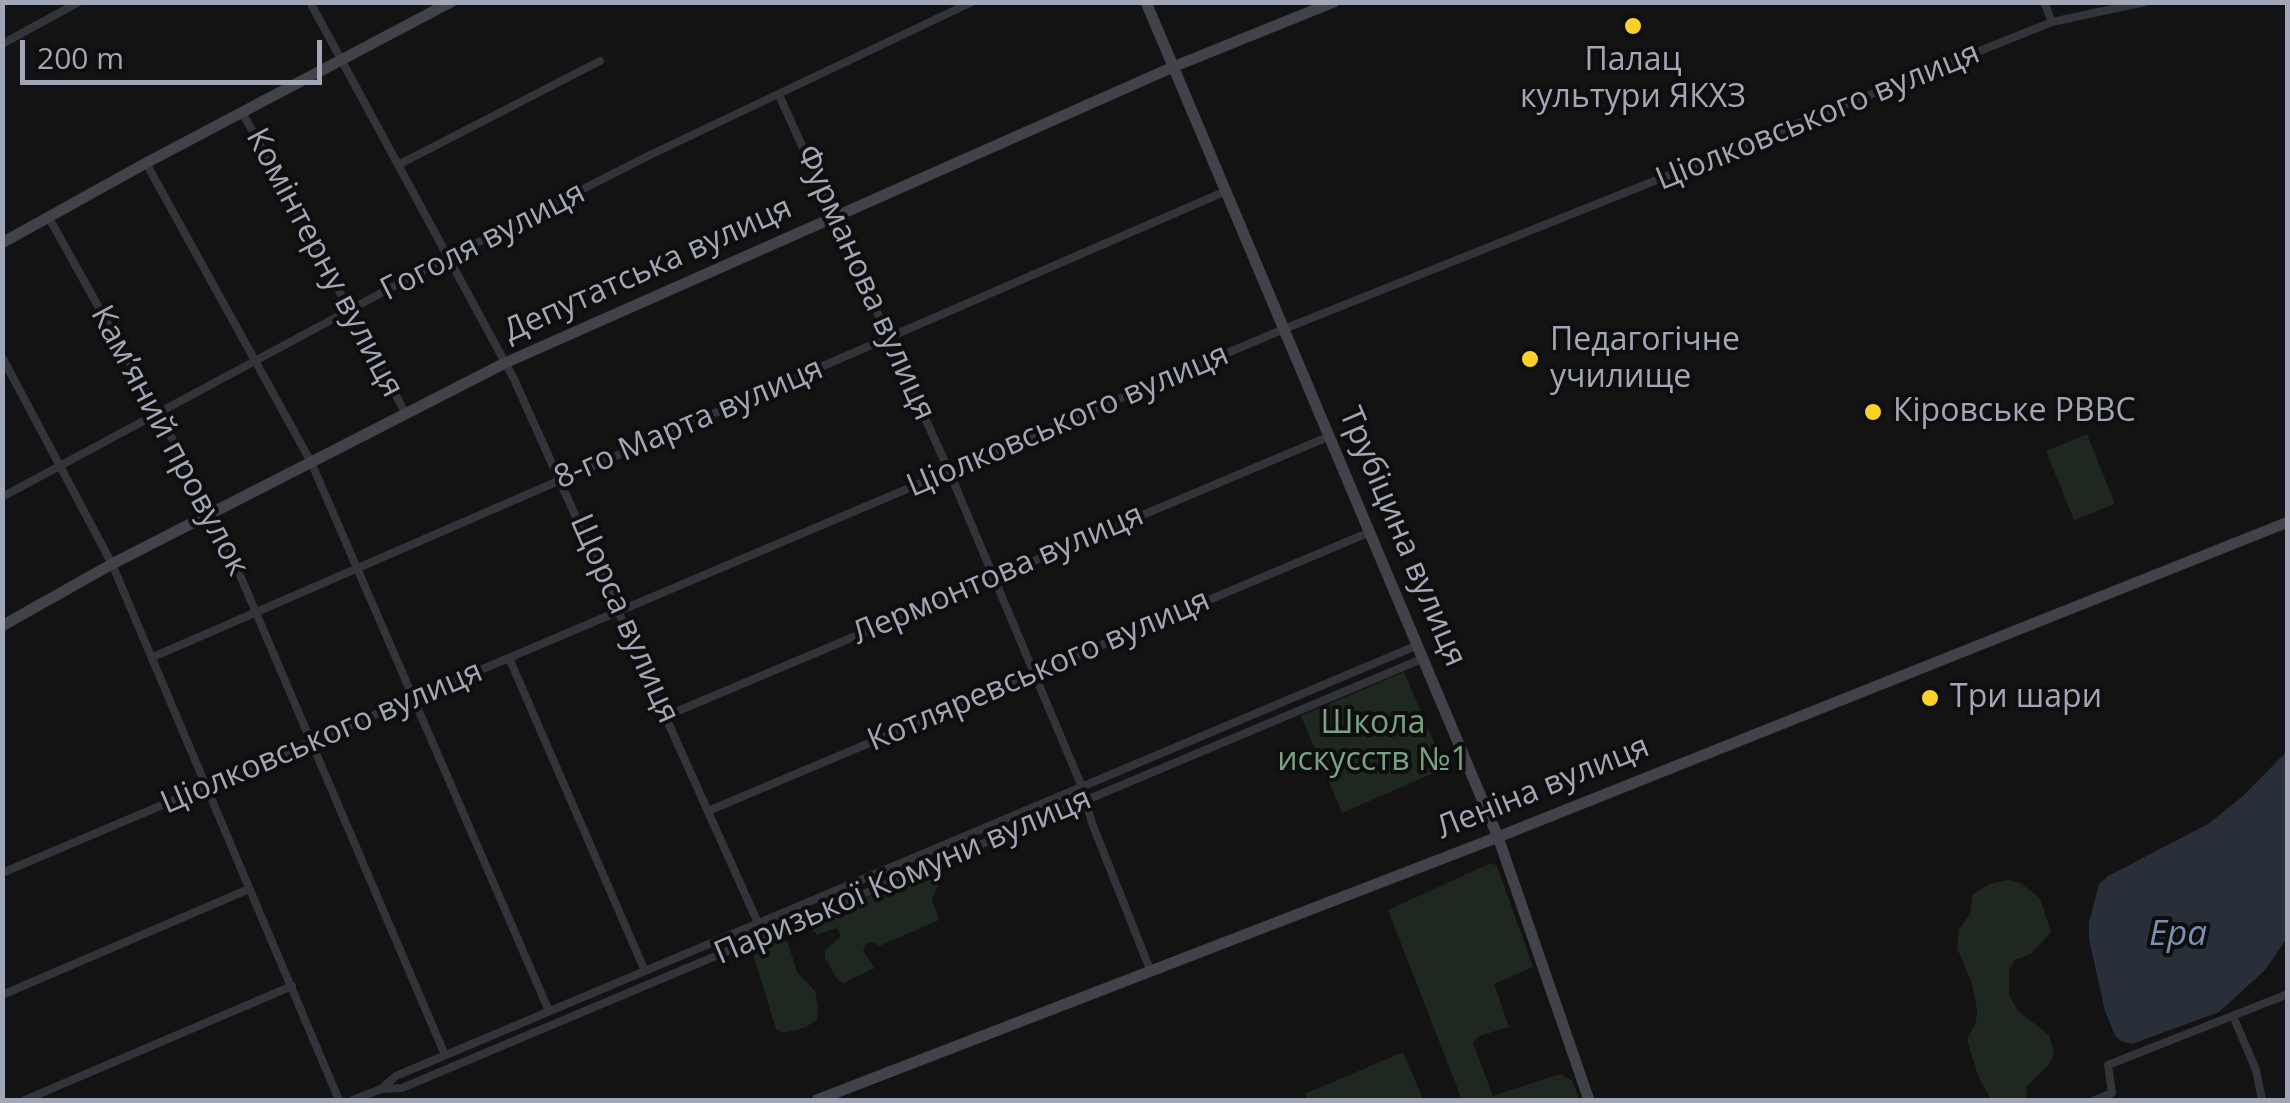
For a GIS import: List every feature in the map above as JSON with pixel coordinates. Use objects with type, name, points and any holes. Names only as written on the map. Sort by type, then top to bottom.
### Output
[{"type":"street","points":[[2,44],[79,2]]},
{"type":"street","name":"Щорса вулиця","points":[[310,2],[505,364],[561,479],[758,923]]},
{"type":"street","points":[[2,243],[452,2]]},
{"type":"street","name":"Гоголя вулиця","points":[[2,497],[650,155],[972,2]]},
{"type":"street","name":"Трубіцина вулиця","points":[[1146,2],[1498,836],[1589,1100]]},
{"type":"street","name":"Депутатська вулиця","points":[[2,626],[112,564],[505,364],[1173,67],[1334,2]]},
{"type":"street","points":[[2044,2],[2052,22]]},
{"type":"street","name":"Ціолковського вулиця","points":[[2,872],[1284,329],[2052,22],[2145,2]]},
{"type":"street","points":[[398,165],[600,61]]},
{"type":"street","name":"Фурманова вулиця","points":[[778,96],[949,471],[1082,787],[1151,972]]},
{"type":"street","name":"Комінтерну вулиця","points":[[242,112],[406,414]]},
{"type":"street","points":[[146,163],[311,462],[549,1011]]},
{"type":"street","name":"8-го Марта вулиця","points":[[153,657],[1226,192]]},
{"type":"street","name":"Кам’яний провулок","points":[[49,218],[214,512],[445,1055]]},
{"type":"street","points":[[2,357],[6,371],[112,564],[340,1100]]},
{"type":"street","name":"Лермонтова вулиця","points":[[666,716],[1330,436]]},
{"type":"street","name":"Леніна вулиця","points":[[817,1100],[1498,836],[2288,522]]},
{"type":"street","name":"Котляревського вулиця","points":[[708,811],[1370,532]]},
{"type":"street","name":"Паризької Комуни вулиця","points":[[381,1089],[396,1076],[445,1055],[1418,645]]},
{"type":"street","points":[[509,658],[645,971]]},
{"type":"street","name":"Паризької Комуни вулиця","points":[[353,1100],[381,1089],[402,1088],[1424,658]]},
{"type":"street","points":[[2,995],[250,889]]},
{"type":"street","points":[[25,1100],[292,986]]},
{"type":"street","points":[[2095,1100],[2112,1097],[2108,1065],[2288,994]]},
{"type":"street","points":[[2232,1016],[2256,1070],[2262,1100]]},
{"type":"green space","points":[[2087,434],[2115,504],[2074,520],[2046,451]]},
{"type":"green space","name":"Школа искусств №1","points":[[1404,672],[1445,768],[1342,813],[1301,716]]},
{"type":"green space","points":[[1491,863],[1497,866],[1533,967],[1494,984],[1509,1027],[1479,1036],[1473,1043],[1493,1096],[1560,1074],[1573,1081],[1579,1100],[1462,1100],[1388,910]]},
{"type":"green space","points":[[939,866],[944,873],[932,899],[939,920],[879,946],[867,943],[863,951],[875,968],[843,983],[837,979],[825,958],[825,950],[841,936],[837,928],[817,935],[812,922]]},
{"type":"green space","points":[[2008,880],[2020,883],[2040,898],[2051,932],[2031,954],[2015,960],[2009,970],[2009,995],[2018,1011],[2049,1035],[2054,1053],[2049,1065],[2027,1086],[2026,1100],[1991,1100],[1978,1076],[1967,1039],[1976,1022],[1977,1009],[1972,984],[1957,948],[1959,929],[1970,914],[1973,894],[1989,884]]},
{"type":"green space","points":[[774,934],[788,943],[797,972],[815,991],[818,1006],[817,1020],[783,1033],[776,1029],[754,957],[758,941]]},
{"type":"green space","points":[[1403,1052],[1423,1099],[1308,1100],[1305,1094]]},
{"type":"water","name":"Ера","points":[[2287,751],[2287,938],[2265,970],[2219,1012],[2132,1044],[2121,1041],[2105,1011],[2089,939],[2089,922],[2099,884],[2208,824],[2243,796]]},
{"type":"place","name":"Палац культури ЯКХЗ","points":[[1633,26]]},
{"type":"place","name":"Педагогічне училище","points":[[1530,359]]},
{"type":"place","name":"Кіровське РВВС","points":[[1873,412]]},
{"type":"place","name":"Три шари","points":[[1930,698]]}]
